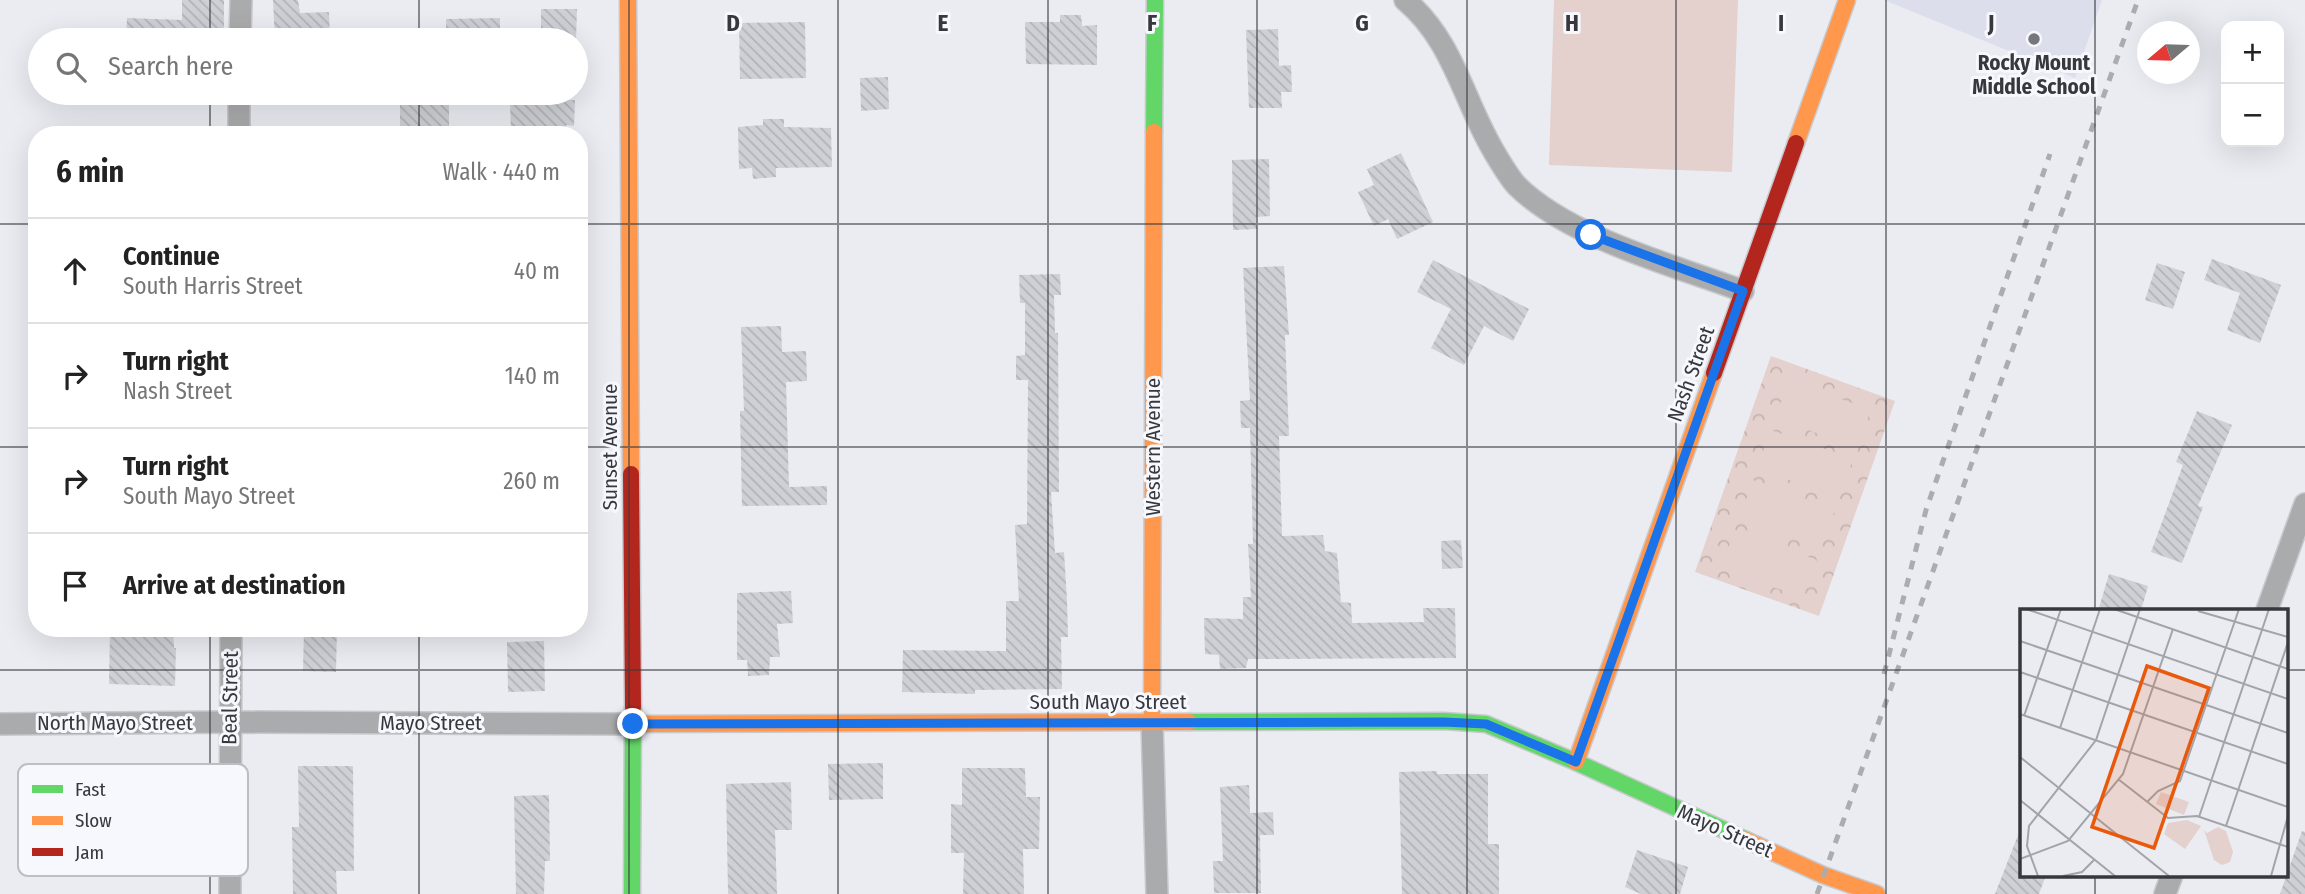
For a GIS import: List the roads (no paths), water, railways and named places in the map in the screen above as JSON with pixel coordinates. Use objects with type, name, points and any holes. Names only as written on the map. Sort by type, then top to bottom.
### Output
[{"type":"street","points":[[240,28],[241,0]]},
{"type":"street","name":"Sunset Avenue","points":[[628,0],[632,894]]},
{"type":"street","name":"Western Avenue","points":[[1154,0],[1152,722],[1157,894]]},
{"type":"street","points":[[1405,0],[1421,14],[1436,34],[1492,149],[1516,185],[1547,210],[1591,235],[1743,291]]},
{"type":"street","name":"Nash Street","points":[[1576,762],[1847,0]]},
{"type":"street","points":[[239,105],[239,126]]},
{"type":"street","points":[[2268,609],[2305,504]]},
{"type":"street","name":"Beal Street","points":[[229,764],[231,637]]},
{"type":"street","name":"Mayo Street","points":[[229,722],[633,724]]},
{"type":"street","name":"North Mayo Street","points":[[0,724],[229,722]]},
{"type":"street","name":"South Mayo Street","points":[[633,724],[1444,722],[1486,724],[1576,762]]},
{"type":"street","name":"Mayo Street","points":[[1576,762],[1823,875],[1877,894]]},
{"type":"street","name":"Beal Street","points":[[230,876],[230,894]]},
{"type":"street","points":[[2165,894],[2172,876]]},
{"type":"railway","points":[[1817,894],[2138,0]]},
{"type":"railway","points":[[1884,674],[1926,510],[2050,154]]},
{"type":"place","name":"Rocky Mount Middle School","points":[[2034,39]]}]
